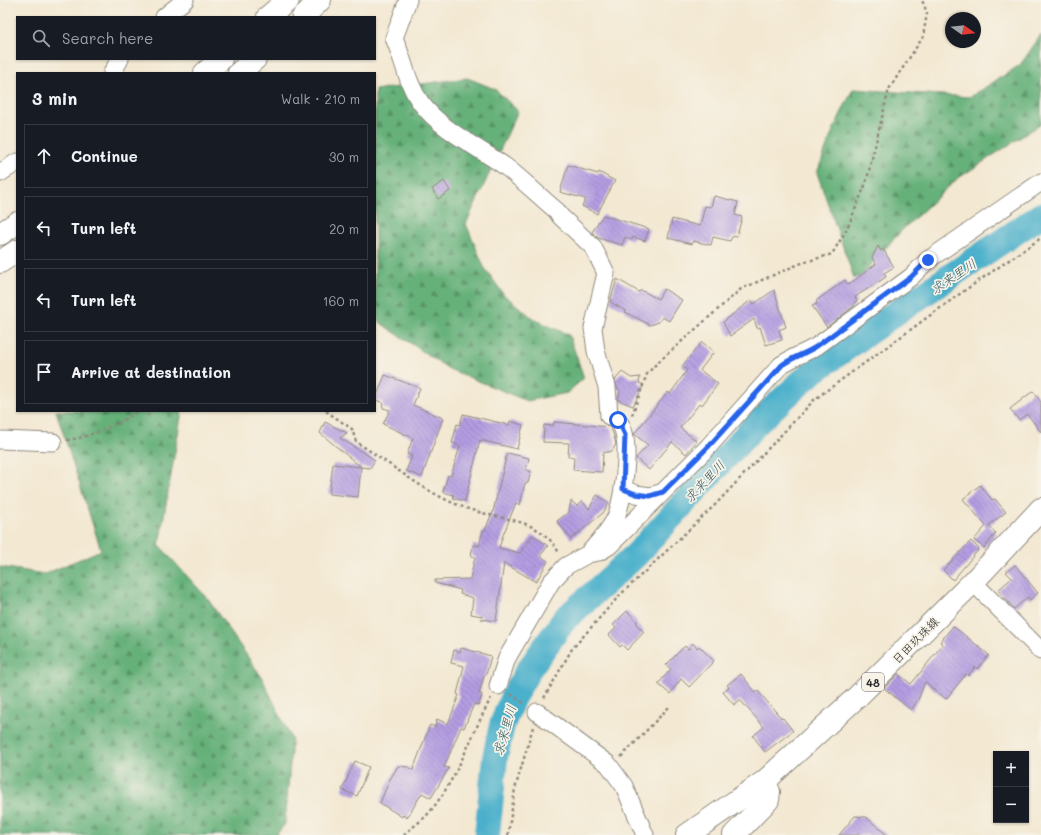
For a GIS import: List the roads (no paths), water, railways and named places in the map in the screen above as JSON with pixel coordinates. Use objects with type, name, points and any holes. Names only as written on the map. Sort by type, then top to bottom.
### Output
[{"type":"main road","points":[[269,16],[288,0]]},
{"type":"main road","points":[[303,16],[320,0]]},
{"type":"main road","points":[[206,72],[220,60]]},
{"type":"main road","points":[[240,72],[254,60]]},
{"type":"main road","points":[[0,234],[16,224]]},
{"type":"main road","points":[[0,262],[16,252]]},
{"type":"main road","name":"日田玖珠線","points":[[687,835],[765,781],[858,696],[973,582],[1041,509]]},
{"type":"main road","points":[[734,835],[768,800],[769,792],[765,781]]},
{"type":"street","points":[[165,16],[185,0]]},
{"type":"street","points":[[408,0],[394,38],[402,56],[410,86],[422,104],[449,129],[506,167],[557,211],[560,216],[594,247],[606,273],[593,328],[596,351],[607,387],[609,416],[618,420],[625,435],[623,489],[616,516],[602,538],[588,554]]},
{"type":"street","points":[[113,72],[119,60]]},
{"type":"street","points":[[0,173],[16,163]]},
{"type":"street","points":[[501,688],[507,658],[551,582],[566,566],[588,554],[599,552],[609,546],[708,447],[782,365],[794,356],[807,352],[817,346],[911,277],[928,260],[1041,182]]},
{"type":"street","points":[[0,440],[53,442]]},
{"type":"street","points":[[623,489],[636,494],[650,496],[663,492]]},
{"type":"street","points":[[973,582],[1041,651]]},
{"type":"street","points":[[537,712],[585,746],[611,768],[624,786],[645,835]]},
{"type":"waterway","name":"求来里川","points":[[487,835],[495,758],[502,725],[512,699],[529,669],[565,619],[636,555],[757,423],[810,374],[894,314],[1041,215]]}]
